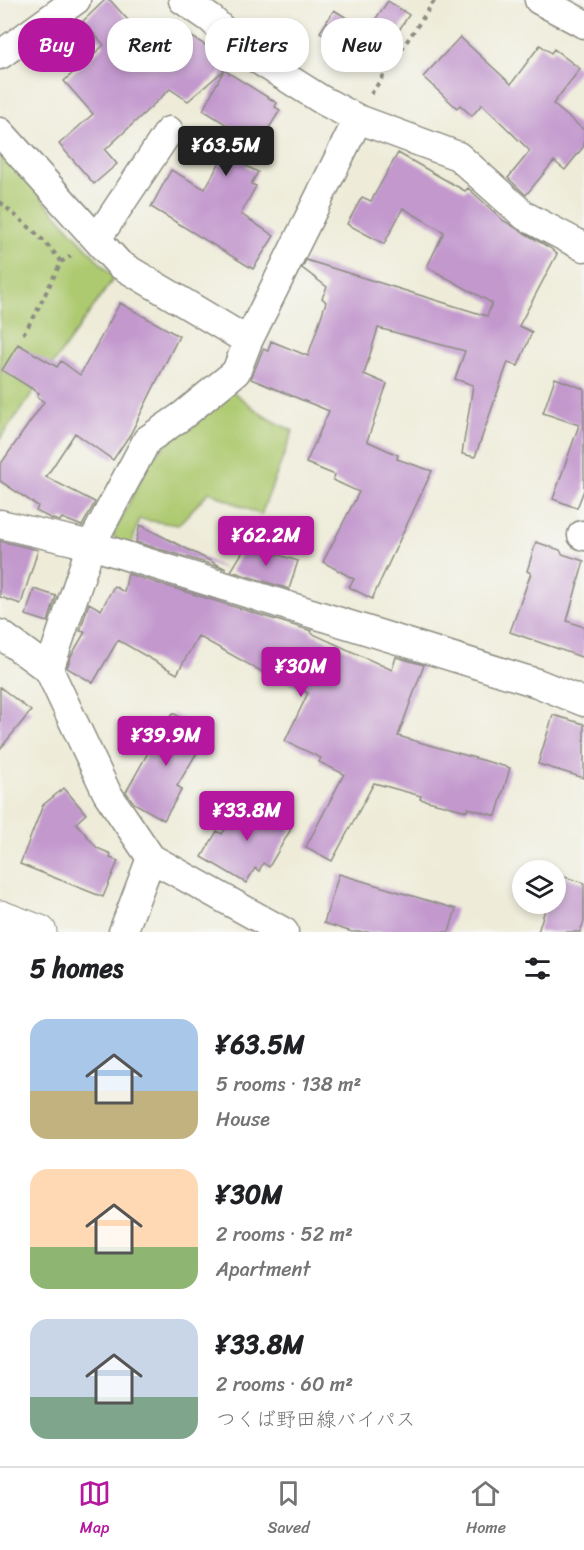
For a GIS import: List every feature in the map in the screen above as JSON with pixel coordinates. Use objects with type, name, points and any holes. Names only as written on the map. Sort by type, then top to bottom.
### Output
[{"type":"main road","points":[[0,917],[40,932]]},
{"type":"street","points":[[0,55],[76,0]]},
{"type":"street","points":[[183,0],[211,19],[246,52],[322,100],[358,119],[458,156],[525,216],[584,247]]},
{"type":"street","points":[[539,0],[584,24]]},
{"type":"street","points":[[49,669],[91,545],[147,440],[182,416],[236,372],[248,341],[358,119]]},
{"type":"street","points":[[97,239],[169,131]]},
{"type":"street","points":[[0,132],[119,264],[248,341]]},
{"type":"street","points":[[0,524],[91,545],[537,683],[584,702]]},
{"type":"street","points":[[0,634],[49,669],[107,793],[151,858],[284,932]]},
{"type":"street","points":[[123,932],[151,858]]},
{"type":"path","points":[[358,119],[365,104],[435,0]]},
{"type":"path","points":[[0,202],[37,233],[61,261]]},
{"type":"path","points":[[23,334],[34,317],[61,261],[97,239]]},
{"type":"green space","points":[[0,152],[114,278],[0,439]]},
{"type":"green space","points":[[232,391],[264,416],[293,431],[261,515],[209,492],[178,525],[139,519],[131,547],[118,542],[113,535],[152,457]]},
{"type":"building","points":[[105,0],[110,0],[126,18],[107,18],[107,72],[193,72],[193,37],[205,45],[205,72],[222,72],[188,101],[170,89],[105,150],[117,164],[94,184],[59,144],[93,114],[64,81],[74,72],[95,72],[95,53],[104,45],[95,35],[95,18],[86,18]]},
{"type":"building","points":[[388,1],[409,15],[403,24],[403,18],[376,18]]},
{"type":"building","points":[[334,10],[347,18],[329,18]]},
{"type":"building","points":[[460,37],[511,84],[540,45],[551,53],[554,49],[580,69],[553,104],[584,130],[584,146],[565,170],[554,161],[526,195],[508,178],[530,151],[482,104],[472,116],[460,105],[457,108],[423,77]]},
{"type":"building","points":[[223,72],[227,72],[277,103],[275,107],[280,110],[246,166],[258,172],[251,184],[256,186],[241,214],[274,236],[253,269],[151,207],[171,170],[205,189],[237,131],[203,110]]},
{"type":"building","points":[[398,153],[465,191],[468,188],[504,221],[557,254],[519,326],[532,332],[518,366],[508,362],[475,457],[462,454],[473,385],[455,379],[465,351],[378,328],[364,374],[387,384],[367,441],[398,455],[397,459],[432,471],[372,599],[349,587],[354,579],[323,562],[359,492],[333,480],[335,475],[306,463],[329,411],[251,379],[263,349],[268,351],[271,341],[308,356],[326,302],[322,298],[327,287],[302,268],[306,260],[487,316],[492,303],[427,267],[444,232],[403,208],[384,244],[347,224],[362,197],[371,201]]},
{"type":"building","points":[[120,303],[179,336],[131,433],[113,460],[75,433],[46,477],[95,502],[82,526],[62,518],[60,521],[52,519],[36,511],[38,506],[0,481],[0,465],[44,402],[37,397],[39,393],[2,370],[18,344],[57,367],[61,361],[80,375]]},
{"type":"building","points":[[555,378],[584,389],[584,490],[577,508],[553,499],[579,425],[543,413]]},
{"type":"building","points":[[140,525],[226,569],[136,542]]},
{"type":"building","points":[[0,541],[38,550],[21,604],[0,597]]},
{"type":"building","points":[[536,542],[584,561],[567,621],[584,627],[584,658],[510,632],[531,573],[527,571]]},
{"type":"building","points":[[247,545],[298,561],[289,589],[231,571]]},
{"type":"building","points":[[128,574],[312,631],[311,633],[392,670],[396,657],[424,665],[398,736],[510,768],[496,816],[420,799],[421,796],[374,783],[332,861],[306,847],[344,774],[319,762],[321,758],[285,741],[308,693],[266,670],[264,673],[198,636],[177,674],[118,640],[93,683],[67,668],[85,632],[80,631],[89,603],[101,610],[114,586],[124,592]]},
{"type":"building","points":[[34,589],[56,596],[48,622],[26,615]]},
{"type":"building","points":[[0,687],[31,711],[0,749]]},
{"type":"building","points":[[173,713],[208,734],[177,786],[182,789],[164,820],[134,803],[126,792],[159,733]]},
{"type":"building","points":[[553,715],[584,724],[584,778],[538,764]]},
{"type":"building","points":[[64,788],[86,814],[76,823],[97,848],[111,854],[110,858],[118,861],[103,897],[20,864],[43,805]]},
{"type":"building","points":[[243,800],[291,829],[269,867],[263,863],[259,871],[255,868],[246,883],[202,857],[217,831],[222,834]]},
{"type":"building","points":[[339,874],[456,909],[449,932],[352,932],[324,923]]},
{"type":"building","points":[[566,877],[584,883],[584,921],[580,932],[538,932],[544,914],[566,914]]}]
